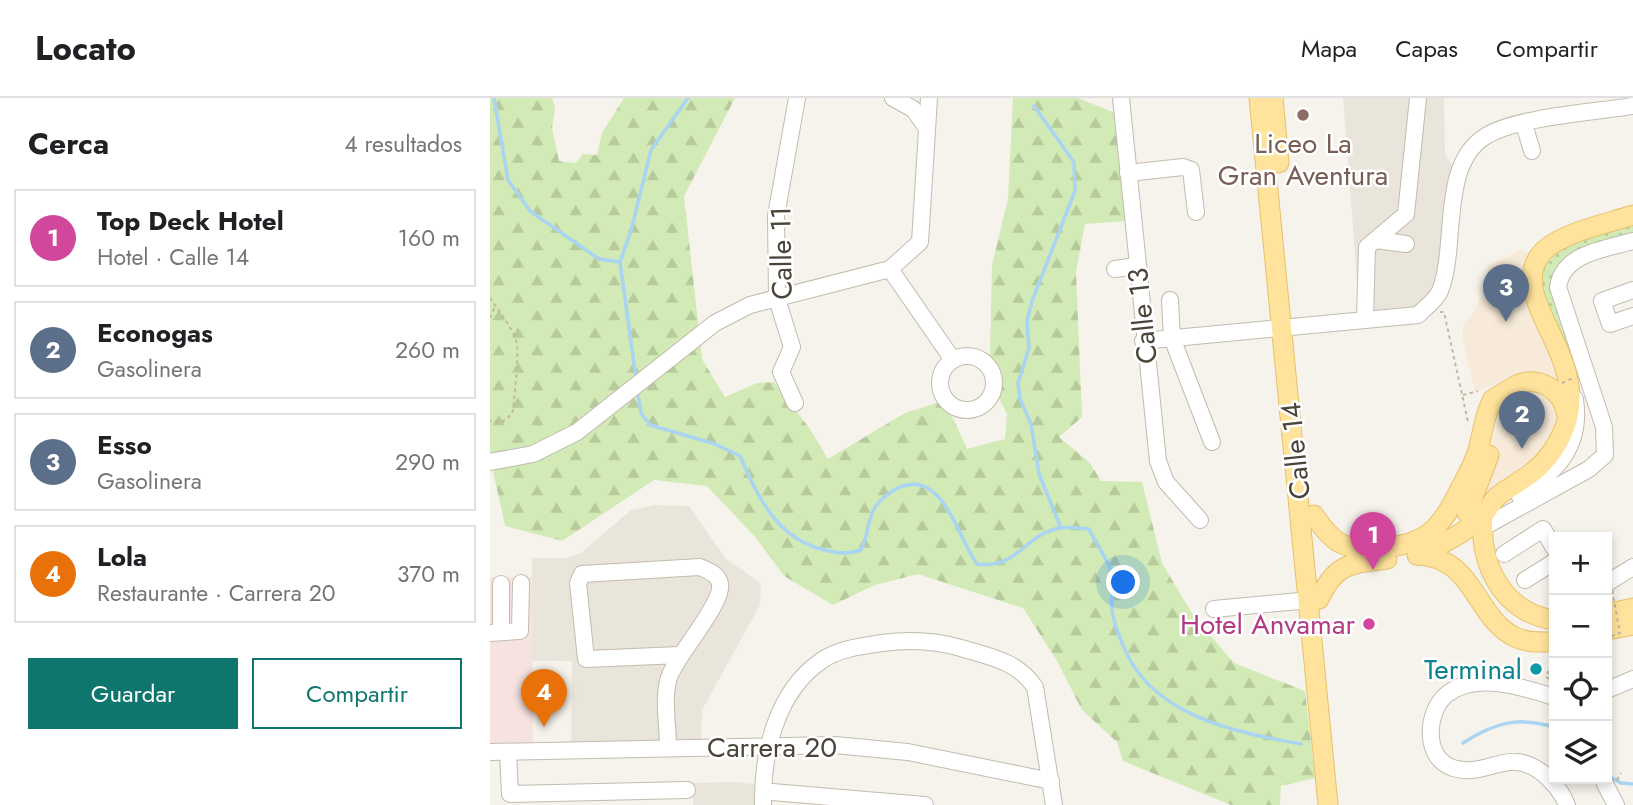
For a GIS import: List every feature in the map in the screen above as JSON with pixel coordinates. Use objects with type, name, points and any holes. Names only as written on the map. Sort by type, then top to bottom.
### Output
[{"type":"main road","name":"Calle 14","points":[[1259,98],[1314,515],[1311,557]]},
{"type":"main road","name":"Calle 14","points":[[1273,98],[1288,326],[1311,557],[1328,803]]},
{"type":"main road","points":[[1314,600],[1328,579],[1344,566],[1418,555],[1448,540],[1475,524],[1496,498],[1538,469],[1555,446],[1567,420],[1571,400],[1557,342],[1533,292],[1532,275],[1537,259],[1547,248],[1565,238],[1633,215]]},
{"type":"main road","points":[[1314,515],[1334,542],[1365,550],[1391,548],[1420,540],[1431,534],[1451,508],[1471,467],[1493,399],[1517,385],[1533,382],[1553,388],[1562,398],[1567,420]]},
{"type":"main road","points":[[1517,385],[1504,399],[1486,466],[1475,524],[1485,584],[1505,610],[1528,626],[1549,632]]},
{"type":"main road","points":[[1475,524],[1489,569],[1504,591],[1521,607],[1534,615],[1549,619]]},
{"type":"main road","points":[[1311,557],[1334,542]]},
{"type":"main road","points":[[1418,555],[1444,560],[1455,568],[1503,627],[1516,638],[1549,642]]},
{"type":"main road","points":[[1612,613],[1633,608]]},
{"type":"main road","points":[[1612,629],[1633,625]]},
{"type":"street","name":"Calle 11","points":[[795,403],[781,372],[792,347],[777,299],[776,216],[797,98]]},
{"type":"street","points":[[490,462],[524,456],[555,445],[577,432],[694,337],[750,305],[890,269],[920,242],[929,98]]},
{"type":"street","name":"Calle 13","points":[[1121,98],[1143,341],[1158,461],[1166,482],[1200,520]]},
{"type":"street","points":[[1366,318],[1367,247],[1378,233],[1406,214],[1418,98]]},
{"type":"street","points":[[900,99],[913,109],[927,128]]},
{"type":"street","points":[[1143,341],[1418,315],[1439,294],[1447,262],[1457,173],[1484,136],[1524,124],[1633,106]]},
{"type":"street","points":[[1524,124],[1532,151]]},
{"type":"street","points":[[1128,173],[1183,167],[1191,170],[1196,212]]},
{"type":"street","points":[[1378,233],[1406,244]]},
{"type":"street","points":[[1475,524],[1590,469],[1605,455],[1604,427],[1558,287],[1563,271],[1576,259],[1633,241]]},
{"type":"street","points":[[1115,269],[1136,266]]},
{"type":"street","points":[[890,269],[953,360]]},
{"type":"street","points":[[1633,290],[1602,301],[1611,324],[1633,316]]},
{"type":"street","points":[[1170,300],[1172,338],[1212,442]]},
{"type":"street","points":[[1475,524],[1544,480],[1567,454],[1575,433],[1577,410],[1567,377]]},
{"type":"street","points":[[1504,554],[1543,529],[1549,539]]},
{"type":"street","points":[[1525,580],[1549,565]]},
{"type":"street","points":[[668,746],[668,678],[680,654],[721,592],[715,574],[700,567],[582,574],[578,583],[586,659],[680,654]]},
{"type":"street","points":[[1612,580],[1633,567]]},
{"type":"street","points":[[501,584],[495,633],[520,631],[520,583]]},
{"type":"street","points":[[1214,609],[1314,600]]},
{"type":"street","points":[[1521,607],[1549,608]]},
{"type":"street","points":[[915,804],[767,798],[762,785],[778,715],[792,690],[823,659],[859,646],[908,640],[943,642],[1006,662],[1027,675],[1035,687],[1054,805]]},
{"type":"street","points":[[1612,688],[1633,679]]},
{"type":"street","points":[[1549,696],[1524,688],[1472,683],[1443,697],[1432,714],[1429,725],[1436,749],[1447,765],[1465,769],[1524,761],[1554,782],[1567,805]]},
{"type":"street","name":"Carrera 20","points":[[490,752],[668,746],[835,745],[908,752],[1051,781]]},
{"type":"street","points":[[508,752],[510,794],[687,790]]},
{"type":"street","points":[[1605,784],[1616,805]]},
{"type":"path","points":[[490,299],[516,341],[518,355],[513,411],[509,419],[499,423],[490,421]]},
{"type":"path","points":[[490,318],[495,306]]},
{"type":"path","points":[[1418,315],[1444,312],[1470,432]]},
{"type":"path","points":[[1462,395],[1475,392]]},
{"type":"path","points":[[1612,590],[1620,633],[1612,636]]},
{"type":"shaded area","points":[[1343,98],[1444,98],[1445,154],[1457,173],[1447,262],[1418,315],[1360,319]]},
{"type":"shaded area","points":[[1521,250],[1537,259],[1562,383],[1547,376],[1509,379],[1475,392],[1463,340],[1463,325],[1475,310],[1485,287],[1488,266]]},
{"type":"shaded area","points":[[1553,388],[1563,432],[1495,498],[1471,502],[1490,452],[1500,411],[1510,390]]},
{"type":"shaded area","points":[[655,505],[689,506],[726,559],[761,583],[760,605],[702,710],[701,746],[571,750],[572,661],[532,661],[532,558],[565,558],[581,553],[631,510]]},
{"type":"shaded area","points":[[490,577],[532,577],[533,751],[490,752]]},
{"type":"shaded area","points":[[736,782],[762,785],[763,805],[693,805],[693,783]]},
{"type":"green space","points":[[490,98],[552,98],[555,108],[552,128],[559,161],[576,163],[583,154],[597,155],[602,133],[624,98],[735,98],[684,196],[702,359],[725,397],[757,383],[774,382],[810,429],[828,459],[905,413],[940,402],[953,418],[967,449],[1005,439],[1007,414],[994,389],[990,355],[992,265],[1008,199],[1013,98],[1078,98],[1120,115],[1125,221],[1085,224],[1076,272],[1082,417],[1059,437],[1090,463],[1101,481],[1142,482],[1162,563],[1193,615],[1234,663],[1305,691],[1315,778],[1281,786],[1280,805],[1231,805],[1123,761],[1117,742],[1082,710],[1057,661],[1023,608],[918,574],[875,585],[833,605],[784,576],[756,538],[707,486],[654,480],[562,541],[505,526],[490,457]]},
{"type":"green space","points":[[1633,215],[1633,241],[1563,271],[1572,381],[1536,302],[1537,259]]},
{"type":"waterway","points":[[494,98],[508,180],[530,211],[599,259],[620,262]]},
{"type":"waterway","points":[[636,378],[620,262],[631,231],[651,150],[688,98]]},
{"type":"waterway","points":[[1034,106],[1074,162],[1075,191],[1032,301],[1027,321],[1029,348],[1018,383],[1020,399],[1031,424],[1039,474],[1061,528]]},
{"type":"waterway","points":[[637,389],[641,413],[650,425],[715,444],[740,456],[762,501],[781,526],[807,544],[824,550],[842,553],[861,550],[872,514],[879,502],[899,487],[917,484],[940,498],[977,564],[1002,562],[1044,533],[1055,529],[1089,529],[1113,577],[1113,618],[1119,636],[1136,669],[1153,689],[1197,717],[1249,733],[1301,744]]},
{"type":"waterway","points":[[1463,743],[1507,723],[1529,722],[1549,726]]},
{"type":"waterway","points":[[1612,778],[1621,783],[1633,784]]},
{"type":"place","name":"Liceo La Gran Aventura","points":[[1303,115]]},
{"type":"place","name":"Esso","points":[[1506,322]]},
{"type":"place","name":"Econogas","points":[[1522,449]]},
{"type":"place","name":"Top Deck Hotel","points":[[1373,570]]},
{"type":"place","name":"Hotel Anvamar","points":[[1369,624]]},
{"type":"place","name":"Terminal","points":[[1536,669]]},
{"type":"place","name":"Lola","points":[[544,727]]}]
